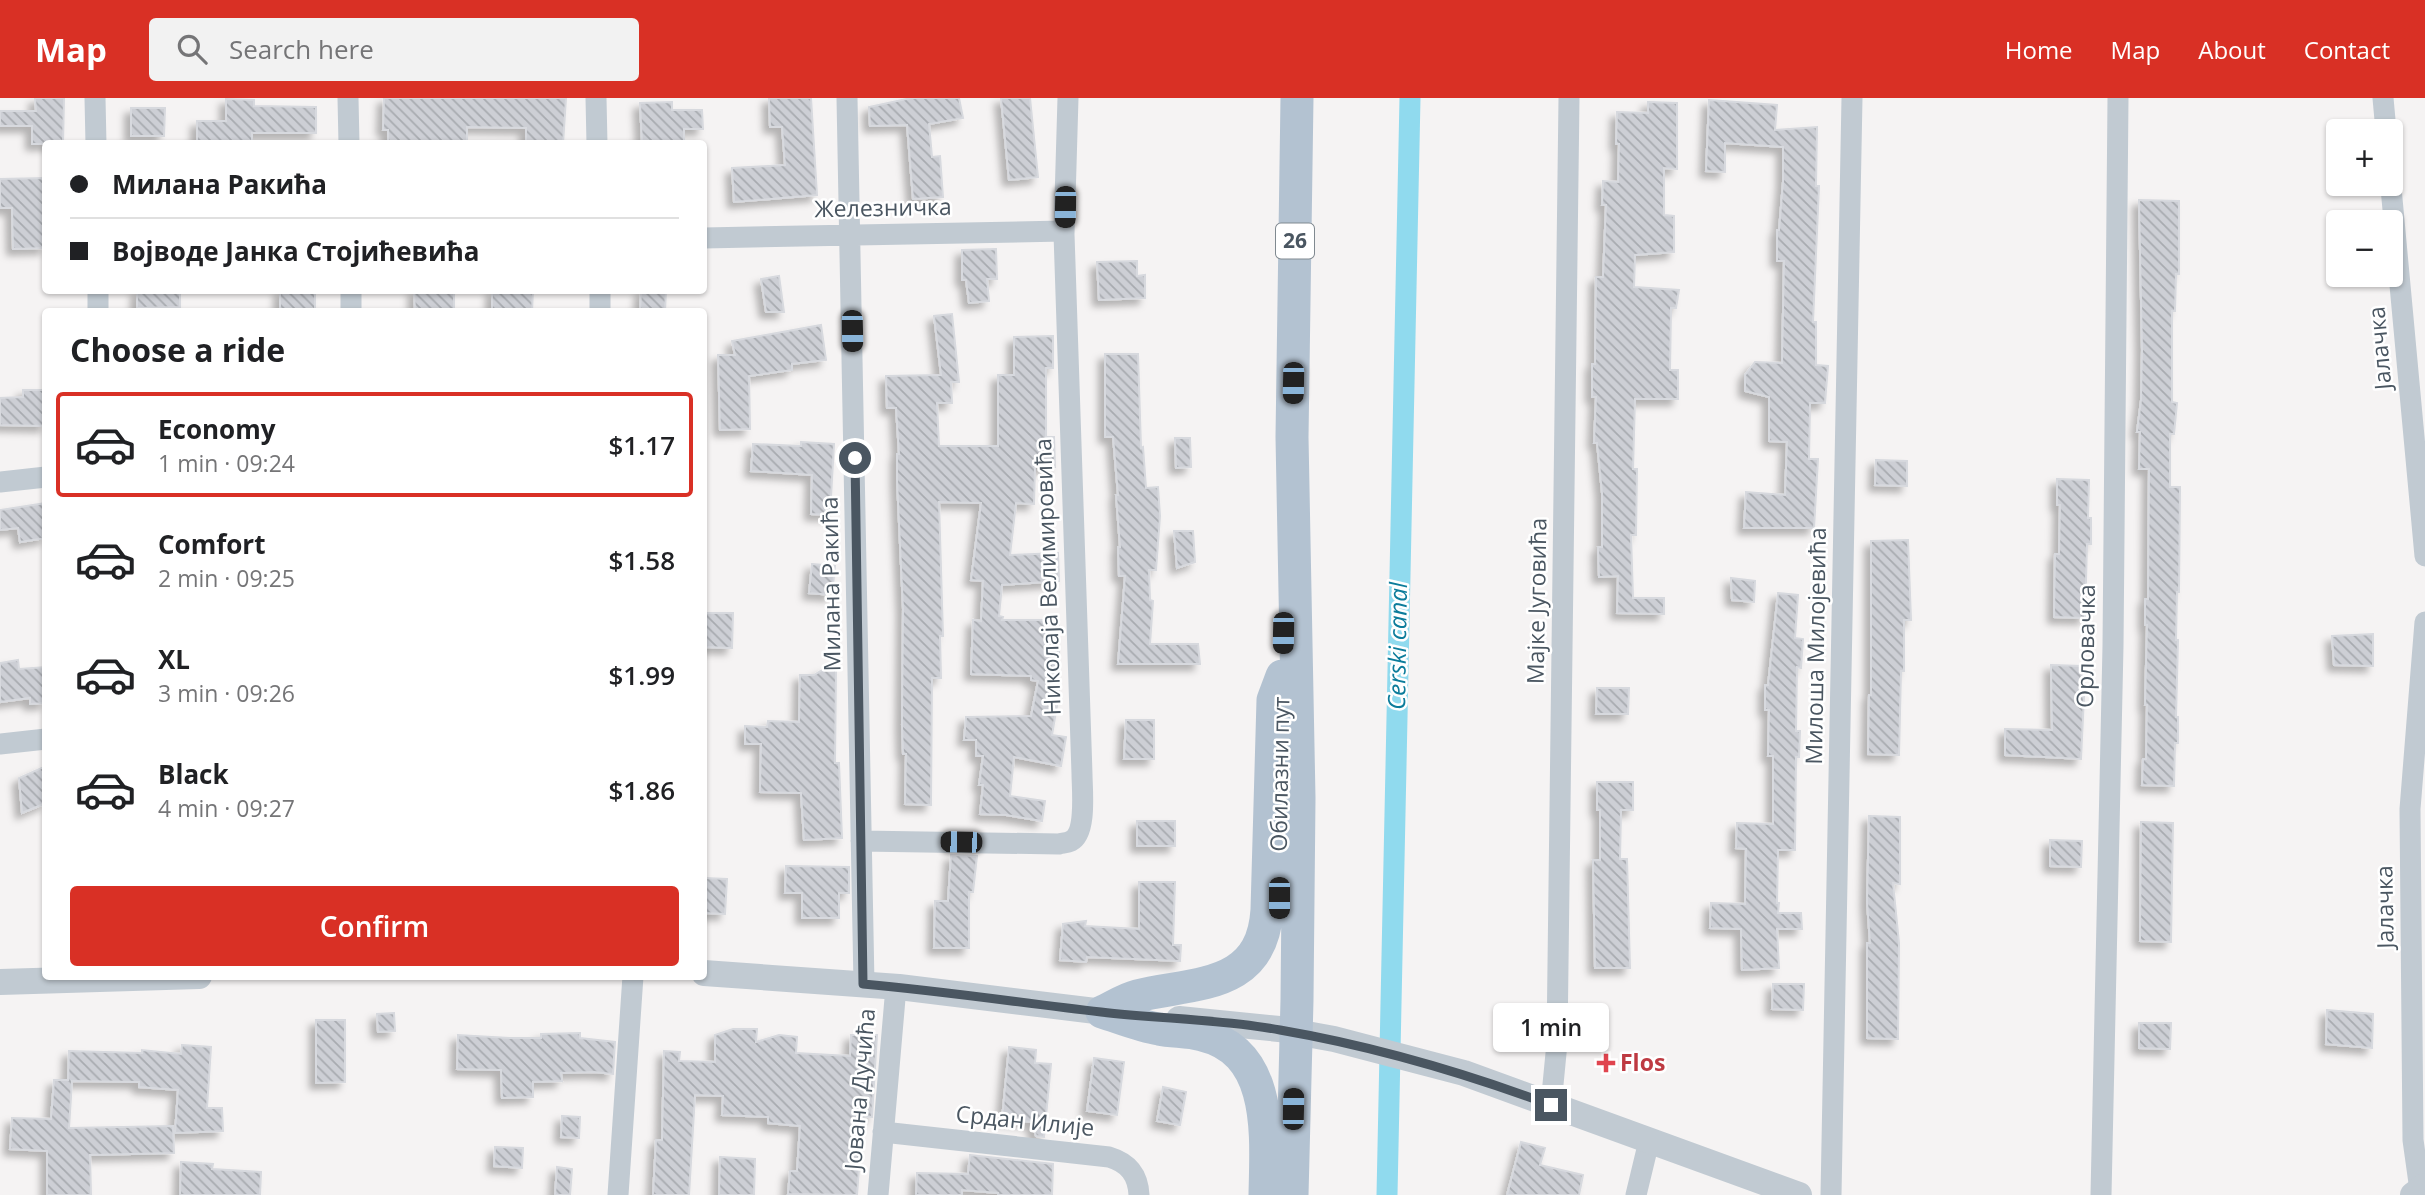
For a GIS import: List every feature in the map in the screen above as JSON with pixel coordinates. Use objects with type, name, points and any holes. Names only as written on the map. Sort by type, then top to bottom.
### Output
[{"type":"main road","name":"Обилазни пут","points":[[1275,1195],[1275,1071],[1287,1031],[1298,771],[1292,436],[1297,98]]},
{"type":"main road","name":"Обилазни пут","points":[[1292,436],[1285,527],[1282,676],[1292,1195]]},
{"type":"main road","points":[[1102,1012],[1133,997],[1221,979],[1243,966],[1261,942],[1266,918],[1273,700],[1282,676]]},
{"type":"main road","points":[[1102,1012],[1158,1029],[1203,1035],[1232,1047],[1240,1054],[1257,1081],[1263,1110],[1265,1195]]},
{"type":"street","points":[[95,98],[96,140]]},
{"type":"street","points":[[348,98],[349,140]]},
{"type":"street","points":[[596,98],[597,140]]},
{"type":"street","name":"Милана Ракића","points":[[847,98],[863,984]]},
{"type":"street","name":"Николаја Велимировића","points":[[861,841],[1059,844],[1070,842],[1078,834],[1082,809],[1082,774],[1064,231],[1068,98]]},
{"type":"street","name":"Мајке Југовића","points":[[1551,1105],[1557,1043],[1569,98]]},
{"type":"street","name":"Милоша Милојевића","points":[[1831,1195],[1852,98]]},
{"type":"street","name":"Орловачка","points":[[2101,1195],[2113,646],[2119,98]]},
{"type":"street","points":[[2383,98],[2385,119]]},
{"type":"street","name":"Јалачка","points":[[2392,196],[2420,446],[2425,556]]},
{"type":"street","name":"Железничка","points":[[707,238],[1064,231]]},
{"type":"street","points":[[0,482],[42,477]]},
{"type":"street","name":"Јалачка","points":[[2419,1191],[2413,1112],[2410,809],[2425,622]]},
{"type":"street","points":[[0,744],[42,739]]},
{"type":"street","points":[[707,973],[863,984],[1102,1012],[1217,1021],[1363,1045],[1464,1073],[1799,1195]]},
{"type":"street","points":[[0,982],[66,980]]},
{"type":"street","points":[[618,1195],[633,980]]},
{"type":"street","name":"Јована Дучића","points":[[878,1195],[895,987]]},
{"type":"street","name":"Срдан Илије","points":[[883,1132],[1110,1157],[1123,1163],[1134,1174],[1139,1195]]},
{"type":"street","points":[[1636,1195],[1649,1142]]},
{"type":"building","points":[[35,98],[64,98],[63,140],[42,140],[42,144],[32,144],[32,126],[0,126],[0,111],[36,111]]},
{"type":"building","points":[[384,98],[566,98],[563,140],[526,140],[526,128],[467,127],[467,140],[388,140],[388,130],[383,130]]},
{"type":"building","points":[[769,98],[811,98],[817,195],[734,202],[732,168],[785,165],[782,127],[770,127]]},
{"type":"building","points":[[911,98],[959,98],[963,118],[929,124],[932,157],[940,156],[943,197],[913,199],[907,125],[870,126],[869,107]]},
{"type":"building","points":[[1001,98],[1030,98],[1038,177],[1009,180]]},
{"type":"building","points":[[226,99],[254,100],[254,106],[316,107],[316,133],[252,133],[252,140],[197,140],[197,121],[226,121]]},
{"type":"building","points":[[1709,100],[1777,105],[1775,130],[1817,127],[1816,186],[1819,186],[1813,322],[1816,322],[1816,365],[1828,366],[1825,403],[1810,403],[1809,459],[1818,459],[1814,528],[1744,528],[1746,492],[1785,495],[1787,442],[1769,441],[1769,397],[1745,391],[1745,375],[1755,362],[1782,363],[1784,261],[1777,261],[1777,230],[1783,182],[1783,147],[1725,143],[1725,172],[1706,171]]},
{"type":"building","points":[[672,102],[672,110],[702,110],[703,129],[684,129],[684,140],[642,140],[640,103]]},
{"type":"building","points":[[1648,102],[1677,103],[1677,169],[1664,168],[1664,215],[1674,216],[1674,252],[1635,255],[1634,287],[1679,290],[1676,308],[1671,308],[1670,370],[1678,370],[1678,399],[1635,399],[1633,469],[1637,469],[1636,535],[1631,535],[1633,598],[1664,598],[1664,614],[1617,613],[1618,576],[1599,577],[1602,493],[1597,443],[1594,443],[1596,397],[1592,397],[1596,277],[1603,277],[1606,205],[1602,205],[1603,181],[1618,182],[1617,112],[1648,113]]},
{"type":"building","points":[[131,108],[165,108],[164,136],[131,136]]},
{"type":"building","points":[[42,178],[42,248],[13,249],[12,208],[0,208],[0,179]]},
{"type":"building","points":[[2139,200],[2179,201],[2179,274],[2176,274],[2175,311],[2172,311],[2172,402],[2177,403],[2174,434],[2170,434],[2170,487],[2180,487],[2176,640],[2178,743],[2175,743],[2174,786],[2142,785],[2143,759],[2146,759],[2145,599],[2148,599],[2149,469],[2139,469],[2140,432],[2137,432],[2142,350]]},
{"type":"building","points":[[996,249],[997,279],[987,279],[989,301],[969,303],[966,280],[962,280],[962,250]]},
{"type":"building","points":[[1137,261],[1137,276],[1145,275],[1145,298],[1099,300],[1097,262]]},
{"type":"building","points":[[779,276],[784,312],[766,312],[761,279]]},
{"type":"building","points":[[137,294],[180,294],[180,307],[137,308]]},
{"type":"building","points":[[280,294],[315,294],[315,308],[280,308]]},
{"type":"building","points":[[414,294],[454,294],[454,308],[415,308]]},
{"type":"building","points":[[492,294],[533,294],[532,308],[492,308]]},
{"type":"building","points":[[641,294],[666,294],[665,308],[640,308]]},
{"type":"building","points":[[952,314],[959,382],[951,382],[952,403],[937,403],[939,446],[998,446],[998,375],[1014,375],[1014,337],[1053,336],[1053,368],[1046,368],[1046,437],[1054,437],[1055,467],[1035,467],[1034,504],[1016,503],[1010,555],[1058,553],[1059,581],[1002,585],[999,616],[1003,617],[1002,620],[1059,620],[1059,694],[1052,735],[1066,737],[1061,766],[1014,757],[1010,796],[1045,801],[1042,821],[980,814],[983,785],[979,785],[983,756],[976,756],[976,740],[964,740],[966,717],[1031,716],[1038,681],[1031,680],[1031,676],[971,674],[973,620],[981,621],[983,581],[971,580],[981,503],[939,502],[943,636],[940,636],[941,678],[932,678],[931,805],[905,804],[906,754],[903,754],[902,725],[903,609],[897,480],[899,454],[896,408],[887,408],[886,376],[941,375],[934,316]]},
{"type":"building","points":[[821,325],[826,360],[792,364],[792,370],[749,376],[750,429],[720,430],[718,355],[735,355],[732,341]]},
{"type":"building","points":[[1105,354],[1138,354],[1141,448],[1143,447],[1146,488],[1158,487],[1160,516],[1156,570],[1149,570],[1150,600],[1153,601],[1150,644],[1198,644],[1200,664],[1118,664],[1125,576],[1119,576],[1118,495],[1113,437],[1105,437]]},
{"type":"building","points":[[23,390],[42,390],[42,426],[0,425],[0,398],[23,397]]},
{"type":"building","points":[[1175,438],[1190,438],[1191,467],[1176,468]]},
{"type":"building","points":[[801,442],[834,444],[830,515],[811,514],[812,475],[751,471],[753,444],[801,446]]},
{"type":"building","points":[[1876,460],[1907,461],[1907,486],[1875,485]]},
{"type":"building","points":[[2057,479],[2089,480],[2088,518],[2091,518],[2091,544],[2087,544],[2085,618],[2054,617],[2055,554],[2059,554],[2060,505],[2057,505]]},
{"type":"building","points":[[42,504],[42,539],[20,542],[18,528],[0,530],[0,510]]},
{"type":"building","points":[[1174,531],[1193,531],[1195,562],[1177,568]]},
{"type":"building","points":[[1908,540],[1911,620],[1904,620],[1899,755],[1868,754],[1871,695],[1871,541]]},
{"type":"building","points":[[812,564],[835,566],[832,595],[809,593]]},
{"type":"building","points":[[1731,578],[1755,581],[1754,602],[1732,600]]},
{"type":"building","points":[[1778,593],[1798,595],[1795,638],[1803,639],[1801,668],[1797,667],[1796,731],[1800,731],[1799,757],[1796,757],[1795,850],[1778,850],[1777,903],[1778,913],[1801,913],[1802,929],[1777,929],[1779,968],[1742,970],[1741,929],[1710,928],[1711,903],[1745,904],[1746,849],[1736,848],[1737,823],[1773,824],[1773,756],[1768,756],[1769,710],[1765,710],[1765,685],[1768,685]]},
{"type":"building","points":[[707,613],[733,613],[732,648],[707,647]]},
{"type":"building","points":[[2373,634],[2373,666],[2334,665],[2332,636]]},
{"type":"building","points":[[18,660],[19,669],[42,667],[42,703],[30,704],[30,698],[0,702],[0,663]]},
{"type":"building","points":[[2051,665],[2082,666],[2081,696],[2084,696],[2081,759],[2005,755],[2005,729],[2052,730]]},
{"type":"building","points":[[824,669],[836,669],[835,763],[839,763],[842,838],[804,840],[801,793],[760,792],[761,744],[745,744],[745,726],[767,727],[768,721],[799,722],[800,675],[814,675]]},
{"type":"building","points":[[1597,688],[1629,688],[1628,714],[1596,714]]},
{"type":"building","points":[[1126,720],[1154,720],[1154,759],[1124,759]]},
{"type":"building","points":[[42,768],[42,805],[22,813],[19,778]]},
{"type":"building","points":[[1597,782],[1633,782],[1633,810],[1621,810],[1620,859],[1627,859],[1630,968],[1595,968],[1593,860],[1600,860]]},
{"type":"building","points":[[1869,816],[1900,817],[1900,884],[1893,883],[1899,943],[1898,1039],[1867,1038],[1867,943],[1870,943],[1867,902]]},
{"type":"building","points":[[1137,821],[1175,821],[1175,846],[1137,846]]},
{"type":"building","points":[[2141,822],[2173,823],[2171,942],[2140,941]]},
{"type":"building","points":[[2050,840],[2082,841],[2081,867],[2050,866]]},
{"type":"building","points":[[951,855],[977,856],[973,892],[969,892],[969,948],[934,948],[935,901],[948,901]]},
{"type":"building","points":[[786,866],[849,867],[849,893],[839,893],[839,918],[802,918],[802,893],[785,893]]},
{"type":"building","points":[[707,878],[727,879],[725,914],[707,913]]},
{"type":"building","points":[[1139,882],[1175,882],[1173,945],[1181,945],[1180,961],[1087,957],[1086,962],[1060,960],[1063,924],[1086,921],[1085,926],[1139,929]]},
{"type":"building","points":[[1773,984],[1804,984],[1803,1010],[1772,1009]]},
{"type":"building","points":[[2327,1010],[2373,1014],[2372,1048],[2326,1044]]},
{"type":"building","points":[[394,1013],[395,1031],[378,1032],[377,1014]]},
{"type":"building","points":[[316,1020],[345,1020],[345,1082],[316,1083]]},
{"type":"building","points":[[2139,1023],[2171,1023],[2170,1049],[2139,1048]]},
{"type":"building","points":[[733,1029],[757,1029],[756,1042],[779,1035],[797,1037],[796,1053],[850,1056],[851,1035],[877,1035],[872,1117],[863,1116],[857,1195],[788,1194],[790,1171],[797,1171],[800,1126],[768,1123],[768,1117],[722,1115],[723,1096],[695,1095],[689,1195],[653,1195],[656,1140],[662,1140],[664,1051],[680,1052],[679,1061],[715,1062],[715,1035]]},
{"type":"building","points":[[580,1033],[580,1038],[615,1042],[613,1074],[561,1073],[562,1081],[533,1082],[533,1097],[502,1098],[501,1070],[457,1069],[458,1035],[541,1038],[541,1034]]},
{"type":"building","points":[[182,1045],[211,1047],[207,1108],[222,1108],[223,1131],[175,1133],[178,1090],[139,1087],[139,1082],[72,1081],[69,1128],[173,1126],[174,1153],[90,1155],[91,1195],[47,1195],[47,1151],[10,1149],[12,1118],[51,1119],[54,1080],[68,1080],[69,1051],[142,1053],[142,1050],[181,1054]]},
{"type":"building","points":[[1009,1047],[1036,1050],[1035,1063],[1051,1064],[1044,1137],[1036,1136],[1032,1122],[1002,1119]]},
{"type":"building","points":[[1094,1058],[1124,1062],[1117,1115],[1087,1111]]},
{"type":"building","points":[[1163,1087],[1186,1092],[1180,1125],[1157,1121]]},
{"type":"building","points":[[562,1116],[580,1117],[579,1138],[561,1137]]},
{"type":"building","points":[[1521,1142],[1545,1148],[1540,1165],[1583,1175],[1579,1195],[1507,1195]]},
{"type":"building","points":[[495,1147],[523,1148],[522,1168],[494,1166]]},
{"type":"building","points":[[970,1155],[1053,1164],[1052,1195],[998,1195],[962,1190],[962,1195],[916,1195],[917,1173],[968,1174]]},
{"type":"building","points":[[720,1157],[755,1159],[754,1195],[719,1195]]},
{"type":"building","points":[[181,1162],[213,1164],[212,1169],[261,1172],[260,1195],[180,1195]]},
{"type":"building","points":[[557,1167],[572,1169],[570,1195],[555,1195]]},
{"type":"waterway","name":"Cerski canal","points":[[1387,1195],[1410,98]]},
{"type":"place","name":"Flos","points":[[1606,1063]]},
{"type":"route","points":[[855,458],[863,984],[1102,1012],[1279,1029],[1363,1045],[1464,1073],[1551,1105]]}]
